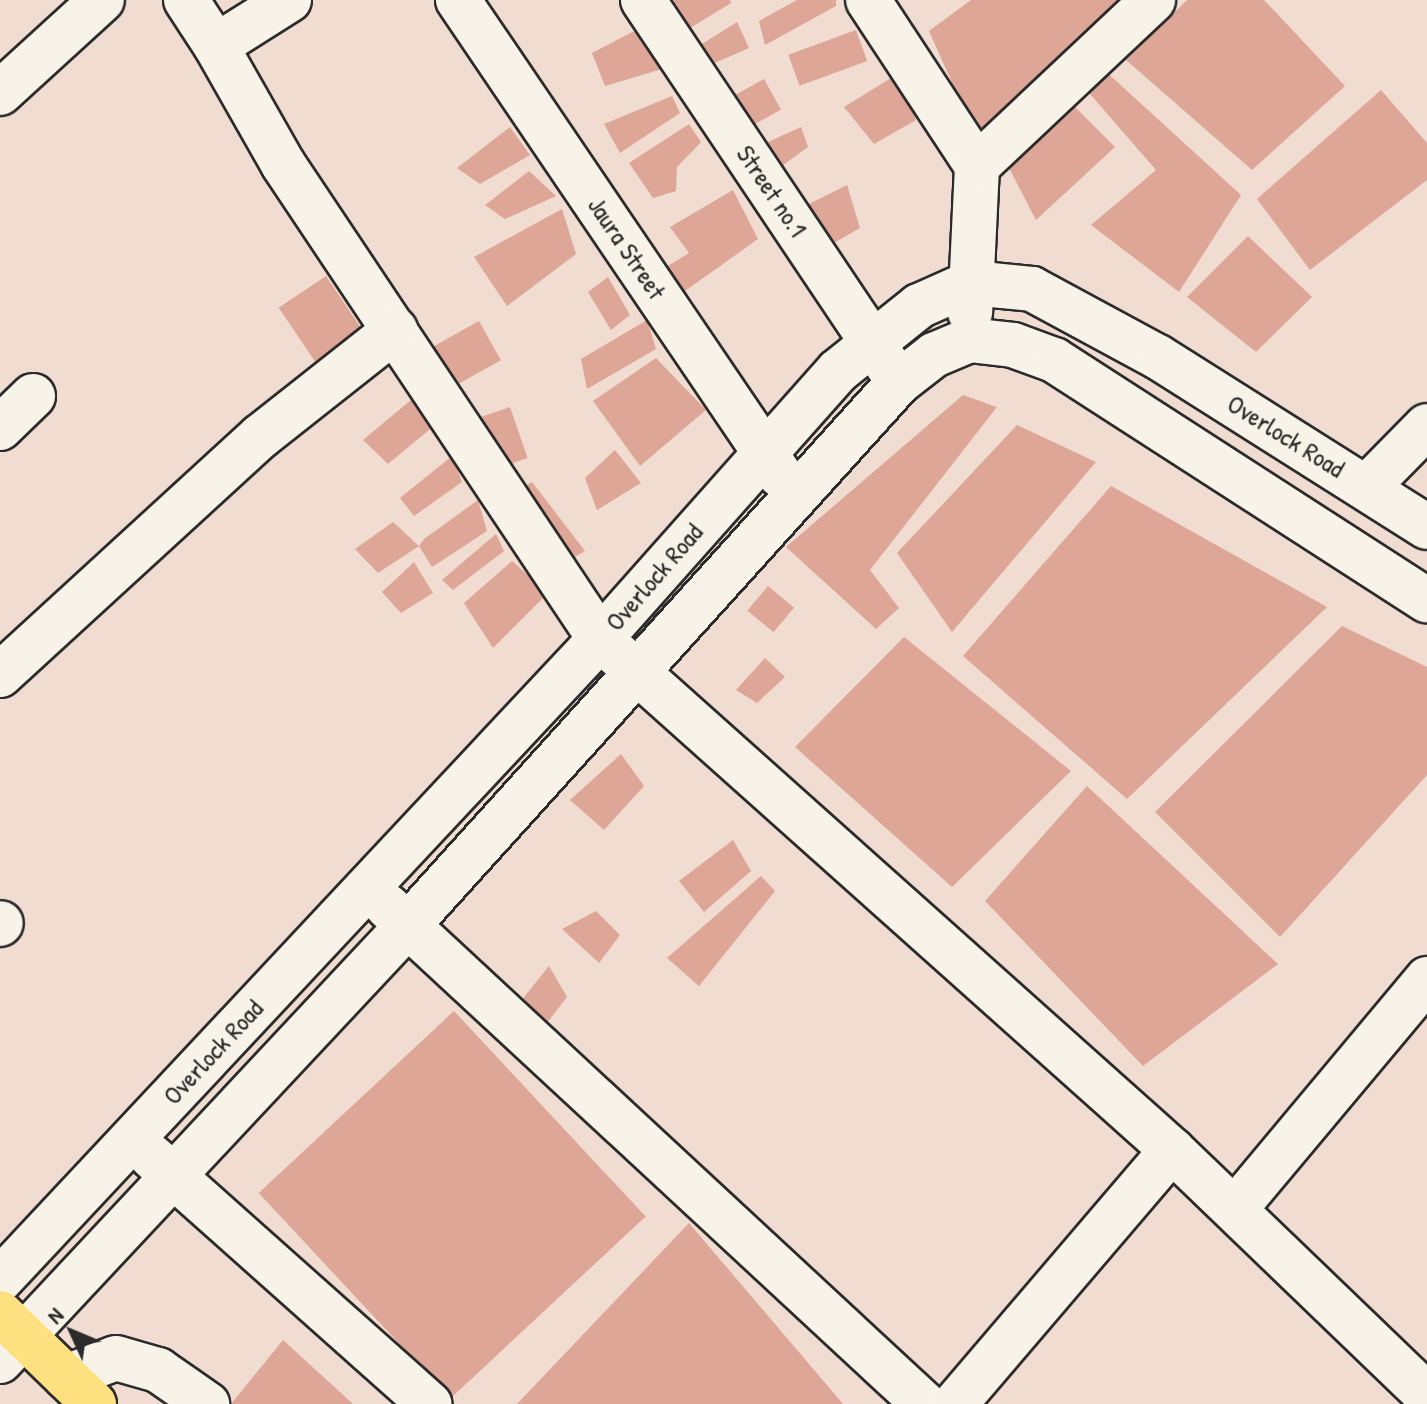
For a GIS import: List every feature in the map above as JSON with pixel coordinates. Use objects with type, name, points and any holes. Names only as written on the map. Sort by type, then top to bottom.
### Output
[{"type":"main road","points":[[8,1336],[80,1391]]},
{"type":"street","points":[[6,76],[102,0]]},
{"type":"street","points":[[186,0],[216,46],[283,164],[600,639],[633,673],[1172,1150],[1427,1395]]},
{"type":"street","points":[[216,46],[289,0]]},
{"type":"street","name":"Jaura Street","points":[[458,0],[795,497]]},
{"type":"street","name":"Street no.1","points":[[643,0],[874,341],[898,383]]},
{"type":"street","points":[[868,0],[977,166],[969,340],[1013,345],[1054,360],[1427,600]]},
{"type":"street","points":[[977,166],[1153,0]]},
{"type":"street","name":"Overlock Road","points":[[0,1280],[600,639],[765,451],[874,341],[919,306],[971,283],[1032,289],[1102,324],[1368,486],[1427,527]]},
{"type":"street","points":[[0,675],[261,436],[395,330]]},
{"type":"street","name":"Overlock Road","points":[[8,1336],[171,1174],[408,925],[898,383],[934,355],[969,340]]},
{"type":"street","points":[[0,428],[33,396]]},
{"type":"street","points":[[1368,486],[1427,426]]},
{"type":"street","points":[[368,888],[924,1404]]},
{"type":"street","points":[[1235,1209],[1427,979]]},
{"type":"street","points":[[131,1138],[429,1404]]},
{"type":"street","points":[[955,1404],[1172,1150]]},
{"type":"street","points":[[80,1391],[116,1358],[158,1370],[207,1404]]},
{"type":"building","points":[[730,0],[731,3],[687,30],[671,2]]},
{"type":"building","points":[[797,0],[836,0],[836,6],[765,45],[759,21]]},
{"type":"building","points":[[971,0],[1136,0],[975,134],[929,31]]},
{"type":"building","points":[[1187,0],[1264,0],[1345,86],[1252,170],[1126,60]]},
{"type":"building","points":[[737,22],[749,48],[701,69],[694,49]]},
{"type":"building","points":[[638,29],[662,69],[605,86],[592,53]]},
{"type":"building","points":[[856,30],[867,61],[800,86],[788,55]]},
{"type":"building","points":[[1102,68],[1241,195],[1179,292],[1091,225],[1156,170],[1083,86]]},
{"type":"building","points":[[899,73],[916,120],[874,144],[844,107]]},
{"type":"building","points":[[764,79],[781,110],[744,130],[727,99]]},
{"type":"building","points":[[1381,90],[1427,143],[1427,180],[1310,270],[1257,199]]},
{"type":"building","points":[[672,96],[680,113],[620,153],[604,124]]},
{"type":"building","points":[[1071,103],[1115,147],[1036,220],[1008,166]]},
{"type":"building","points":[[689,124],[701,142],[677,167],[676,191],[653,198],[629,163]]},
{"type":"building","points":[[510,127],[530,155],[480,184],[457,168]]},
{"type":"building","points":[[801,127],[808,147],[783,165],[768,142]]},
{"type":"building","points":[[529,171],[556,196],[505,219],[485,205]]},
{"type":"building","points":[[847,185],[860,228],[832,244],[801,208]]},
{"type":"building","points":[[733,190],[758,239],[685,291],[663,269],[689,253],[670,227]]},
{"type":"building","points":[[562,209],[576,254],[507,306],[474,257]]},
{"type":"building","points":[[1248,236],[1312,297],[1256,352],[1187,297]]},
{"type":"building","points":[[326,276],[365,333],[317,365],[279,308]]},
{"type":"building","points":[[608,277],[630,315],[611,330],[588,292]]},
{"type":"building","points":[[647,320],[656,349],[587,389],[581,359]]},
{"type":"building","points":[[479,321],[501,360],[452,388],[430,348]]},
{"type":"building","points":[[656,358],[706,410],[640,466],[593,401]]},
{"type":"building","points":[[423,390],[435,425],[388,464],[363,440]]},
{"type":"building","points":[[963,395],[997,407],[870,570],[899,608],[876,629],[786,547]]},
{"type":"building","points":[[510,407],[528,458],[499,468],[482,417]]},
{"type":"building","points":[[1017,425],[1096,462],[952,632],[897,553]]},
{"type":"building","points":[[615,450],[641,483],[597,510],[585,478]]},
{"type":"building","points":[[452,456],[462,482],[414,516],[400,498]]},
{"type":"building","points":[[532,482],[585,551],[561,565],[516,492]]},
{"type":"building","points":[[1111,486],[1327,607],[1127,799],[963,656]]},
{"type":"building","points":[[478,500],[487,531],[432,567],[419,546],[424,539]]},
{"type":"building","points":[[393,522],[419,546],[378,573],[355,549]]},
{"type":"building","points":[[496,534],[504,551],[453,590],[442,580]]},
{"type":"building","points":[[512,561],[548,593],[493,648],[464,603]]},
{"type":"building","points":[[414,562],[433,593],[401,613],[382,592]]},
{"type":"building","points":[[768,586],[794,608],[773,632],[747,611]]},
{"type":"building","points":[[1342,626],[1427,667],[1427,775],[1280,937],[1155,812]]},
{"type":"building","points":[[904,637],[1071,771],[952,887],[795,747]]},
{"type":"building","points":[[765,658],[785,677],[757,703],[736,690]]},
{"type":"building","points":[[621,754],[644,786],[604,830],[570,800]]},
{"type":"building","points":[[1087,786],[1278,964],[1143,1066],[985,901]]},
{"type":"building","points":[[733,840],[751,871],[704,912],[679,881]]},
{"type":"building","points":[[761,876],[775,891],[699,986],[667,958]]},
{"type":"building","points":[[596,911],[620,935],[599,963],[562,929]]},
{"type":"building","points":[[549,966],[567,997],[546,1024],[516,1007]]},
{"type":"building","points":[[454,1011],[646,1217],[450,1399],[259,1193]]},
{"type":"building","points":[[689,1223],[843,1404],[517,1404]]},
{"type":"building","points":[[283,1340],[353,1404],[231,1404]]}]
